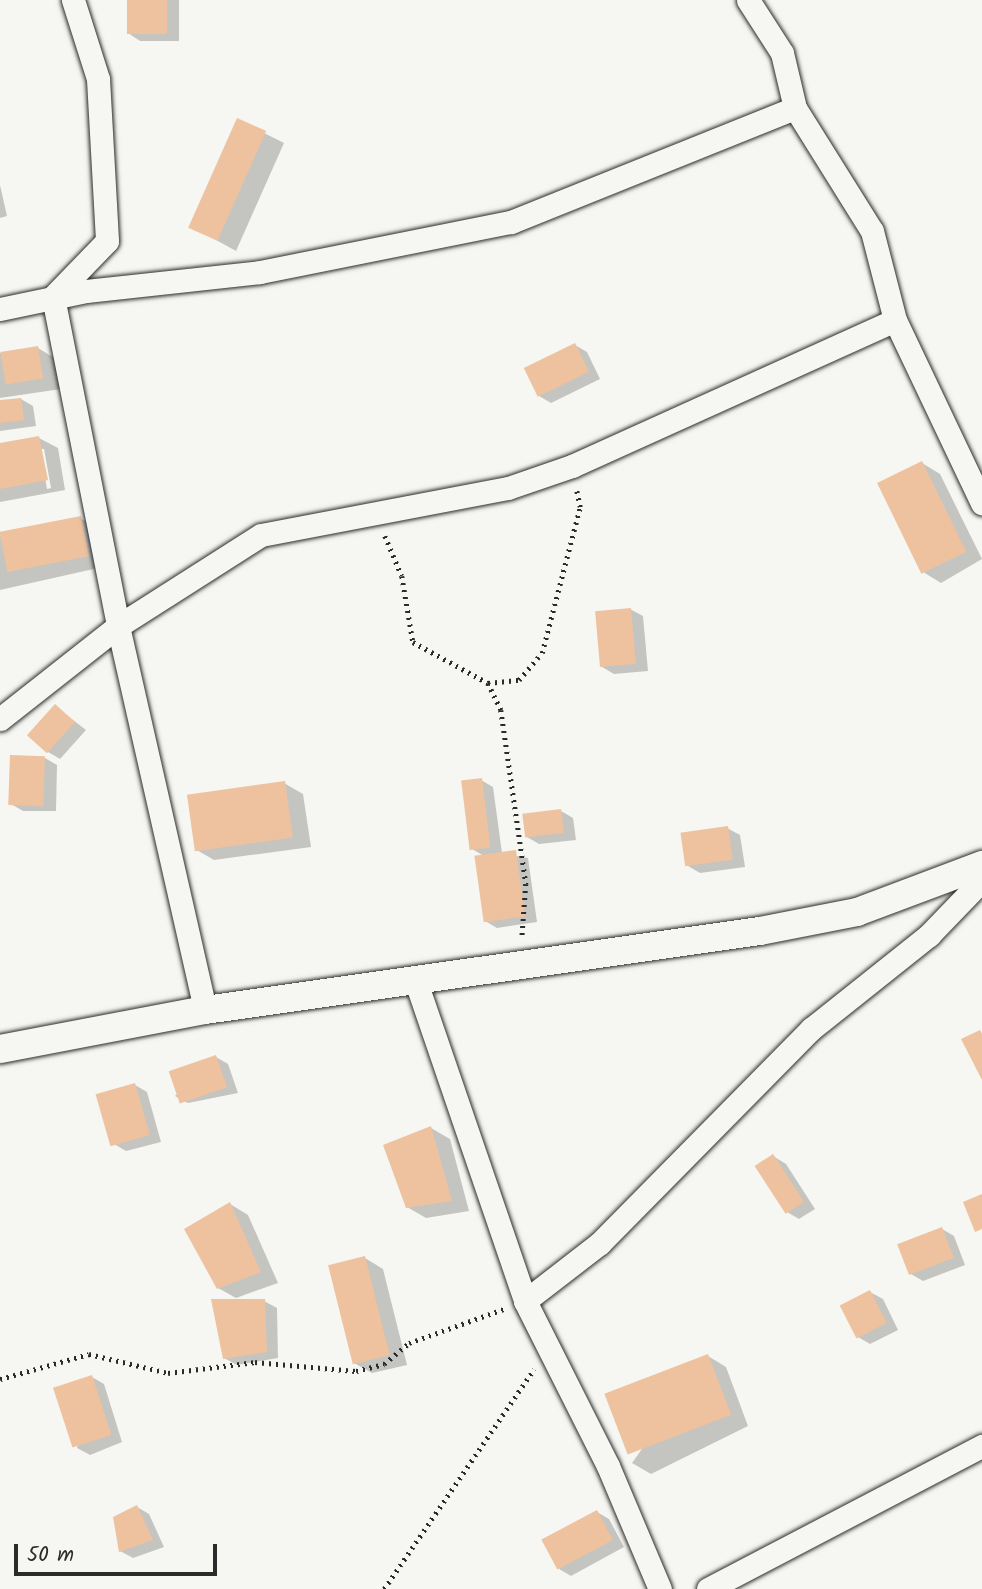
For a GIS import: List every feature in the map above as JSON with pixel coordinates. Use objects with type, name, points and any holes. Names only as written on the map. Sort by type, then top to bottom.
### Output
[{"type":"street","points":[[53,297],[107,241],[98,79],[73,0]]},
{"type":"street","points":[[748,0],[782,53],[795,108],[873,231],[895,320],[982,503]]},
{"type":"street","points":[[0,309],[53,297],[260,272],[511,222],[795,108]]},
{"type":"street","points":[[53,297],[118,626],[205,1010]]},
{"type":"street","points":[[0,719],[118,626],[261,535],[483,494],[572,466],[895,320]]},
{"type":"street","points":[[0,1048],[205,1010],[857,912],[982,865]]},
{"type":"street","points":[[525,1301],[600,1243],[811,1029],[929,935],[982,880]]},
{"type":"street","points":[[415,979],[525,1301],[547,1351],[608,1466],[660,1589]]},
{"type":"street","points":[[708,1589],[982,1446]]},
{"type":"path","points":[[375,513],[402,576],[412,642],[488,683],[519,680],[542,653],[580,507],[572,466]]},
{"type":"path","points":[[488,683],[500,710],[526,884],[527,921],[516,964]]},
{"type":"path","points":[[0,1380],[89,1354],[168,1373],[255,1362],[356,1371],[384,1364],[409,1343],[525,1301]]},
{"type":"path","points":[[384,1589],[547,1351]]},
{"type":"building","points":[[127,0],[167,0],[167,34],[127,34]]},
{"type":"building","points":[[237,118],[266,131],[217,241],[188,228]]},
{"type":"building","points":[[575,343],[589,372],[538,397],[524,368]]},
{"type":"building","points":[[38,346],[43,379],[6,385],[0,352]]},
{"type":"building","points":[[21,398],[24,420],[0,423],[0,400]]},
{"type":"building","points":[[39,436],[48,480],[0,489],[0,443]]},
{"type":"building","points":[[922,461],[966,552],[921,574],[877,483]]},
{"type":"building","points":[[81,516],[89,556],[7,572],[0,532]]},
{"type":"building","points":[[631,608],[636,664],[600,667],[595,611]]},
{"type":"building","points":[[55,704],[75,722],[47,753],[27,735]]},
{"type":"building","points":[[10,755],[45,756],[43,806],[8,805]]},
{"type":"building","points":[[482,778],[491,847],[470,850],[461,781]]},
{"type":"building","points":[[285,781],[293,837],[195,851],[187,795]]},
{"type":"building","points":[[561,809],[564,833],[525,838],[522,814]]},
{"type":"building","points":[[728,826],[733,860],[685,866],[680,833]]},
{"type":"building","points":[[516,850],[525,916],[484,922],[474,856]]},
{"type":"building","points":[[980,1030],[982,1034],[982,1080],[961,1039]]},
{"type":"building","points":[[216,1055],[227,1087],[180,1103],[169,1071]]},
{"type":"building","points":[[135,1083],[150,1135],[110,1146],[96,1094]]},
{"type":"building","points":[[431,1126],[452,1201],[406,1208],[383,1145]]},
{"type":"building","points":[[773,1154],[804,1202],[786,1214],[755,1166]]},
{"type":"building","points":[[982,1194],[982,1229],[975,1232],[963,1202]]},
{"type":"building","points":[[230,1202],[261,1272],[217,1289],[184,1229]]},
{"type":"building","points":[[942,1227],[954,1258],[909,1275],[897,1244]]},
{"type":"building","points":[[365,1256],[390,1355],[353,1364],[328,1265]]},
{"type":"building","points":[[870,1290],[887,1323],[857,1338],[840,1305]]},
{"type":"building","points":[[211,1299],[265,1299],[267,1352],[223,1359]]},
{"type":"building","points":[[708,1354],[731,1415],[628,1454],[604,1394]]},
{"type":"building","points":[[92,1375],[111,1435],[72,1448],[53,1388]]},
{"type":"building","points":[[137,1505],[153,1540],[119,1552],[113,1517]]},
{"type":"building","points":[[597,1510],[613,1540],[557,1570],[541,1540]]}]
